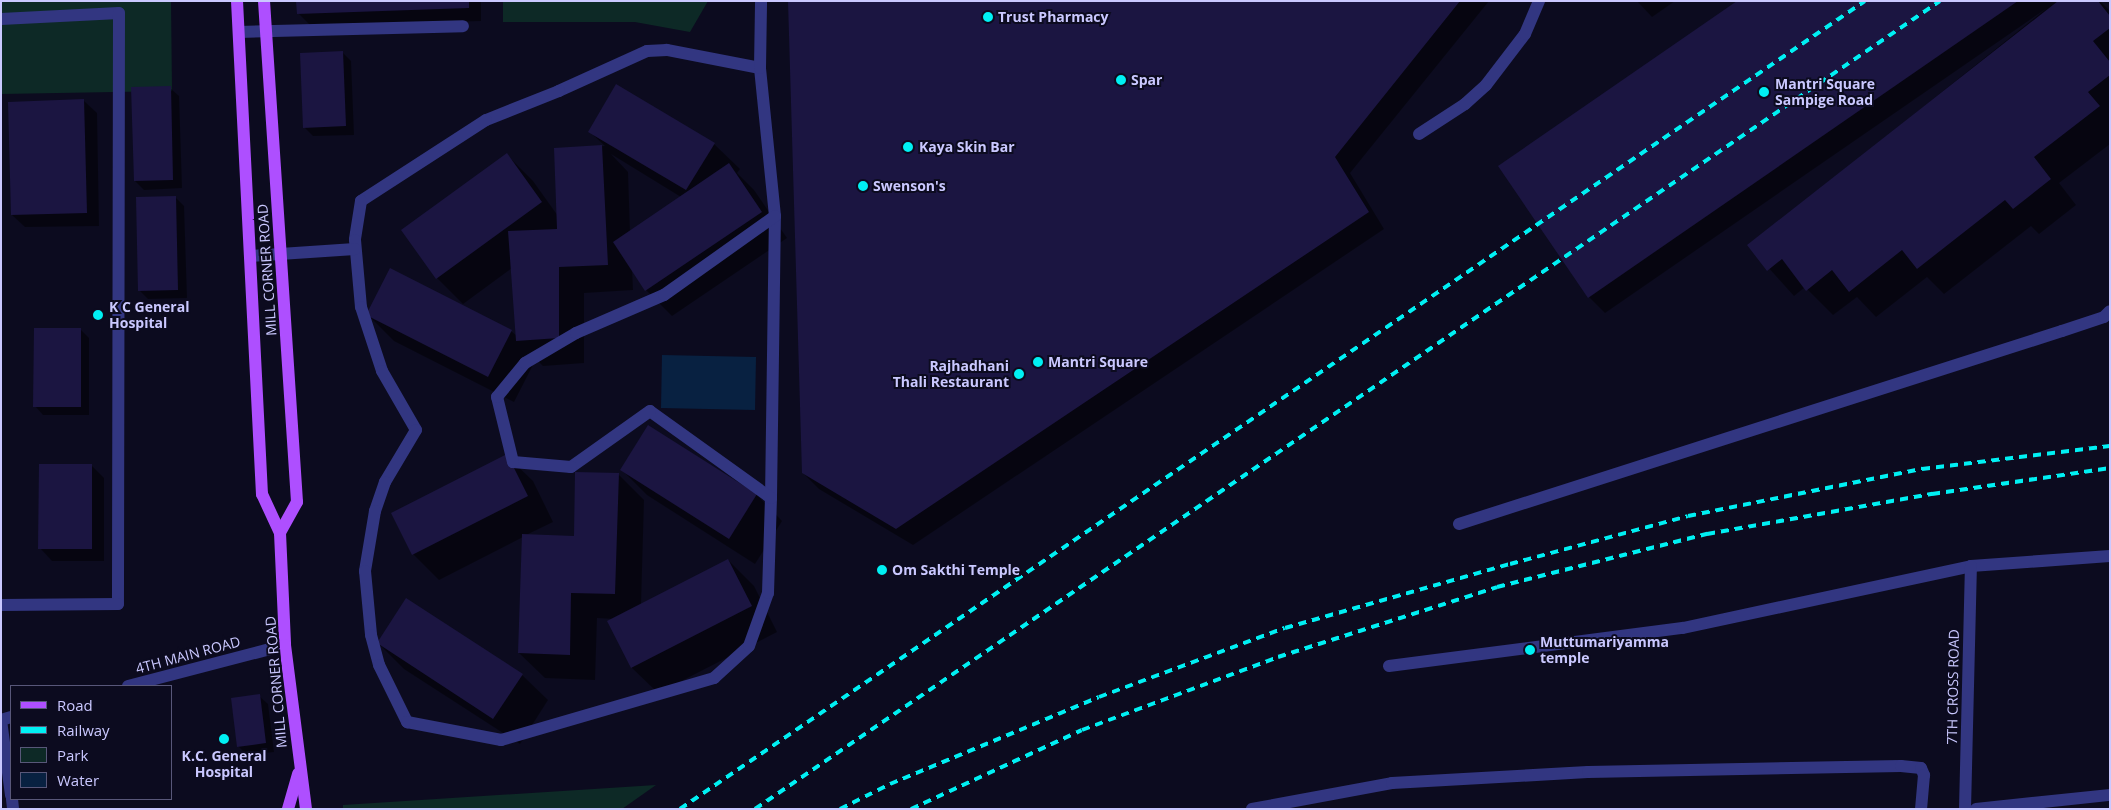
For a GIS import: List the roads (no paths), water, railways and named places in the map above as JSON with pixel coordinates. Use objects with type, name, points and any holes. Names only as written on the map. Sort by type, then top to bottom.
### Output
[{"type":"main road","name":"MILL CORNER ROAD","points":[[237,1],[262,494],[280,533],[285,645],[299,768],[306,809]]},
{"type":"main road","name":"MILL CORNER ROAD","points":[[264,1],[297,502],[280,533]]},
{"type":"main road","name":"MILL CORNER ROAD","points":[[288,809],[299,768]]},
{"type":"street","points":[[760,68],[667,50],[647,51],[551,95],[486,120],[360,201],[357,207],[355,249],[361,307],[370,340],[382,372],[416,430],[386,482],[375,511],[365,571],[366,603],[377,658],[392,694],[408,722],[501,740],[714,678],[749,646],[768,593],[771,498],[775,216],[760,68],[761,1]]},
{"type":"street","points":[[1419,134],[1465,104],[1486,85],[1525,34],[1539,1]]},
{"type":"street","points":[[1,19],[119,13],[118,604],[1,605]]},
{"type":"street","points":[[239,32],[462,26]]},
{"type":"street","points":[[771,498],[650,411],[570,467],[513,462],[497,397],[525,363],[576,333],[664,295],[775,216]]},
{"type":"street","points":[[250,256],[355,249]]},
{"type":"street","points":[[1459,524],[2062,332],[2104,317],[2110,311]]},
{"type":"street","points":[[1390,666],[1683,628],[1971,566],[2110,556]]},
{"type":"street","name":"7TH CROSS ROAD","points":[[1966,809],[1971,566]]},
{"type":"street","name":"4TH MAIN ROAD","points":[[132,685],[285,645]]},
{"type":"street","points":[[1,720],[10,788]]},
{"type":"street","points":[[1252,809],[1392,783],[1588,772],[1901,766],[1921,768],[1924,775],[1921,809]]},
{"type":"street","points":[[1976,809],[2110,795]]},
{"type":"water","points":[[662,355],[756,357],[755,410],[661,408]]},
{"type":"railway","points":[[680,809],[1865,1]]},
{"type":"railway","points":[[755,809],[1940,1]]},
{"type":"railway","points":[[840,809],[890,784],[1099,697],[1285,628],[1688,516],[1922,469],[2110,446]]},
{"type":"railway","points":[[911,809],[1082,730],[1278,657],[1497,587],[1707,534],[1932,494],[2110,468]]},
{"type":"place","name":"Trust Pharmacy","points":[[988,17]]},
{"type":"place","name":"Spar","points":[[1121,80]]},
{"type":"place","name":"Mantri Square Sampige Road","points":[[1764,92]]},
{"type":"place","name":"Kaya Skin Bar","points":[[908,147]]},
{"type":"place","name":"Swenson's","points":[[863,186]]},
{"type":"place","name":"K C General Hospital","points":[[98,315]]},
{"type":"place","name":"Mantri Square","points":[[1038,362]]},
{"type":"place","name":"Rajhadhani Thali Restaurant","points":[[1019,374]]},
{"type":"place","name":"Om Sakthi Temple","points":[[882,570]]},
{"type":"place","name":"Muttumariyamma temple","points":[[1530,650]]},
{"type":"place","name":"K.C. General Hospital","points":[[224,739]]}]
